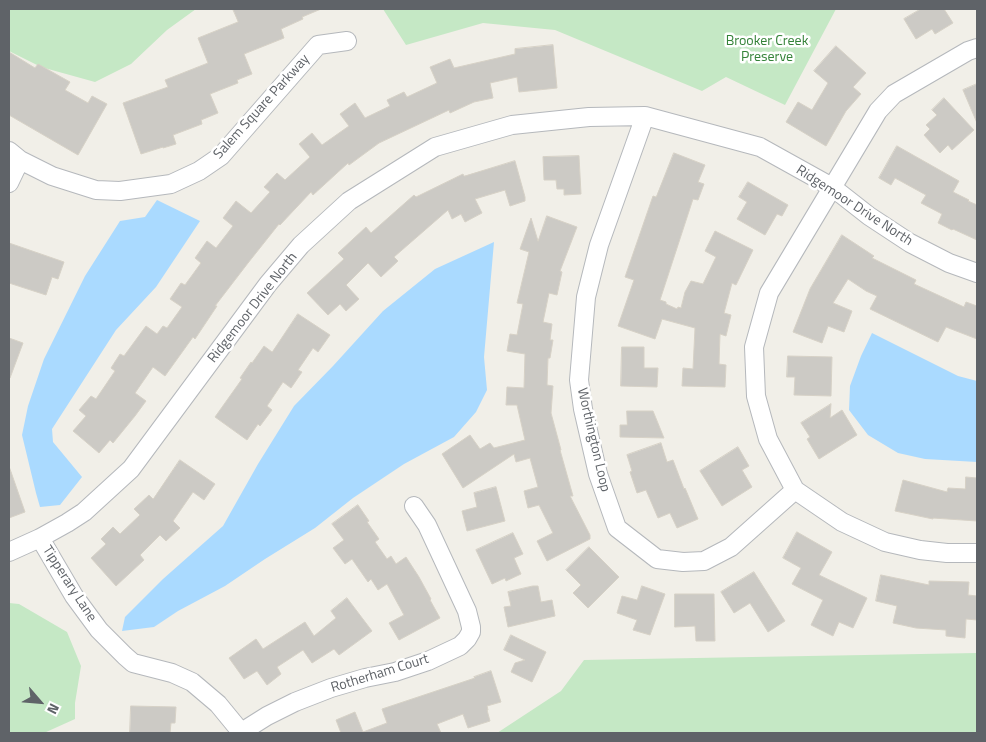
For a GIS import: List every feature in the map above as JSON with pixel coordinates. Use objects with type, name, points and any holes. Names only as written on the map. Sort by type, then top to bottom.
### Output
[{"type":"street","name":"Salem Square Parkway","points":[[14,155],[52,176],[96,190],[120,191],[171,184],[198,172],[220,156],[318,45],[348,41]]},
{"type":"street","points":[[977,48],[968,51],[894,94],[878,111],[769,293],[754,346],[756,396],[763,422],[768,439],[795,490],[842,522],[885,542],[920,550],[977,552]]},
{"type":"street","name":"Ridgemoor Drive North","points":[[9,552],[40,538],[84,512],[130,469],[268,284],[301,245],[349,201],[434,147],[503,127],[589,117],[645,116],[760,147],[832,187],[869,216],[910,243],[949,263],[977,274]]},
{"type":"street","name":"Worthington Loop","points":[[645,116],[599,245],[590,279],[586,296],[579,380],[583,409],[598,474],[617,528],[657,559],[683,562],[704,560],[731,547],[795,490]]},
{"type":"street","points":[[9,183],[14,155]]},
{"type":"street","name":"Rotherham Court","points":[[240,733],[267,716],[295,702],[332,688],[365,678],[395,672],[428,661],[460,646],[467,639],[470,626],[467,610],[427,525],[414,506]]},
{"type":"street","name":"Tipperary Lane","points":[[40,538],[74,596],[99,630],[125,656],[133,663],[172,673],[192,682],[218,704],[240,733]]},
{"type":"green space","points":[[9,9],[196,9],[167,30],[131,64],[95,82],[41,67],[9,51]]},
{"type":"green space","name":"Brooker Creek Preserve","points":[[383,9],[836,9],[785,105],[726,77],[702,91],[555,30],[483,23],[406,45]]},
{"type":"green space","points":[[9,603],[19,604],[67,632],[81,666],[75,703],[75,719],[44,733],[9,733]]},
{"type":"green space","points":[[977,653],[977,733],[497,733],[561,691],[584,660]]},
{"type":"water","points":[[157,200],[200,221],[156,287],[116,330],[52,429],[53,442],[82,477],[60,505],[40,507],[22,435],[28,406],[44,359],[85,276],[120,221],[145,217]]},
{"type":"water","points":[[494,242],[484,357],[487,390],[476,412],[454,437],[404,464],[353,498],[315,528],[225,586],[178,611],[154,627],[122,631],[125,617],[163,579],[223,526],[294,406],[383,311],[435,269]]},
{"type":"water","points":[[872,333],[958,376],[977,381],[977,462],[925,459],[898,453],[868,435],[849,410],[850,386]]},
{"type":"building","points":[[233,9],[321,9],[281,29],[284,38],[244,54],[252,74],[237,80],[238,83],[210,94],[218,113],[201,120],[202,124],[173,135],[176,144],[141,154],[123,103],[168,87],[165,80],[208,63],[198,38],[238,22]]},
{"type":"building","points":[[921,9],[944,9],[953,23],[935,34],[932,29],[916,39],[904,19]]},
{"type":"building","points":[[553,45],[557,88],[519,92],[517,77],[490,83],[493,98],[474,102],[450,113],[449,110],[379,143],[349,165],[348,163],[313,195],[311,192],[279,224],[248,263],[215,306],[217,306],[195,339],[193,337],[165,376],[153,367],[135,393],[146,401],[113,443],[110,440],[99,453],[73,431],[86,416],[79,410],[91,396],[96,399],[115,371],[111,368],[120,354],[124,356],[146,326],[157,334],[163,326],[167,328],[182,307],[170,299],[181,283],[185,285],[201,263],[195,258],[207,241],[216,248],[233,226],[223,218],[236,201],[251,213],[270,192],[264,187],[277,173],[285,180],[310,157],[299,144],[312,133],[322,145],[349,126],[340,114],[355,103],[365,118],[390,106],[387,100],[404,92],[407,97],[437,83],[430,67],[450,59],[454,68],[515,54],[515,49]]},
{"type":"building","points":[[836,46],[866,73],[853,87],[861,94],[846,111],[826,146],[786,122],[798,102],[812,110],[828,83],[814,71]]},
{"type":"building","points":[[9,52],[35,68],[38,64],[70,82],[65,90],[88,103],[92,96],[107,104],[78,155],[9,115]]},
{"type":"building","points":[[977,84],[977,123],[963,90]]},
{"type":"building","points":[[944,98],[974,130],[952,150],[948,145],[940,153],[924,135],[930,129],[926,125],[937,115],[932,110]]},
{"type":"building","points":[[897,146],[959,181],[953,192],[977,205],[977,240],[938,223],[942,214],[921,203],[926,195],[895,178],[891,185],[879,178]]},
{"type":"building","points":[[674,153],[705,165],[698,182],[704,184],[698,200],[693,199],[660,300],[677,309],[678,307],[681,308],[685,292],[691,281],[703,284],[716,257],[705,251],[715,231],[753,250],[736,285],[732,283],[724,313],[731,315],[726,336],[720,334],[719,364],[726,365],[725,387],[682,386],[683,368],[693,369],[695,328],[662,319],[655,339],[618,326],[634,280],[625,277],[653,196],[656,197]]},
{"type":"building","points":[[579,156],[581,194],[564,195],[564,189],[557,189],[556,180],[544,180],[543,157]]},
{"type":"building","points":[[515,161],[525,201],[510,206],[505,190],[475,199],[482,213],[465,222],[461,214],[452,219],[448,210],[394,257],[398,261],[381,277],[368,263],[346,285],[359,299],[346,311],[340,304],[328,315],[307,293],[344,259],[338,253],[366,227],[371,233],[414,195],[416,197],[463,174],[464,176]]},
{"type":"building","points":[[748,182],[788,205],[782,216],[777,214],[765,235],[737,219],[747,202],[739,197]]},
{"type":"building","points":[[547,216],[577,227],[560,271],[562,272],[557,295],[549,293],[543,322],[552,324],[550,340],[553,340],[550,358],[548,358],[547,385],[553,386],[551,413],[573,496],[570,496],[590,535],[590,539],[547,561],[537,541],[553,533],[539,505],[528,508],[524,491],[538,487],[530,458],[516,462],[514,454],[463,488],[442,454],[470,435],[480,449],[490,443],[494,448],[525,440],[517,405],[506,405],[507,387],[524,388],[525,354],[507,351],[510,334],[517,335],[523,304],[517,303],[529,252],[520,249],[531,218],[538,241]]},
{"type":"building","points":[[842,235],[874,256],[872,258],[916,280],[914,284],[964,307],[966,302],[977,306],[977,339],[946,327],[938,342],[870,309],[877,296],[848,279],[833,303],[852,311],[844,332],[828,326],[822,343],[793,332],[810,289]]},
{"type":"building","points":[[9,243],[64,262],[58,279],[52,277],[46,295],[9,283]]},
{"type":"building","points":[[298,314],[330,335],[318,352],[313,348],[298,370],[302,372],[291,388],[283,382],[267,406],[272,410],[260,426],[258,424],[247,440],[215,417],[242,379],[240,378],[251,362],[264,346],[272,352]]},
{"type":"building","points":[[9,338],[23,343],[10,378],[9,377]]},
{"type":"building","points":[[622,347],[644,347],[644,368],[658,368],[657,387],[621,386]]},
{"type":"building","points":[[788,356],[832,357],[831,396],[794,395],[795,377],[787,377]]},
{"type":"building","points":[[831,404],[830,418],[842,410],[857,435],[819,459],[807,439],[810,437],[801,423]]},
{"type":"building","points":[[627,411],[653,411],[664,438],[620,437],[620,425],[627,425]]},
{"type":"building","points":[[661,443],[667,462],[673,460],[698,519],[677,528],[670,513],[658,518],[646,490],[637,493],[630,472],[632,471],[627,455]]},
{"type":"building","points":[[738,447],[749,466],[742,470],[752,487],[722,506],[700,471]]},
{"type":"building","points":[[180,460],[215,484],[204,500],[193,492],[173,521],[180,528],[166,541],[160,535],[140,555],[144,560],[116,586],[91,558],[106,544],[101,539],[113,527],[120,534],[140,515],[134,509],[149,495],[153,499]]},
{"type":"building","points":[[9,470],[25,512],[9,518]]},
{"type":"building","points":[[966,477],[977,478],[977,521],[933,519],[895,511],[903,480],[947,492],[948,488],[965,489]]},
{"type":"building","points":[[496,487],[505,521],[467,531],[462,511],[477,507],[474,493]]},
{"type":"building","points":[[358,505],[379,539],[375,542],[387,559],[391,556],[396,564],[406,557],[419,577],[440,618],[399,640],[389,623],[404,615],[387,584],[378,590],[371,579],[368,582],[352,559],[345,564],[333,548],[344,540],[332,524]]},
{"type":"building","points":[[797,532],[832,552],[819,575],[867,598],[853,628],[839,622],[833,636],[811,625],[823,600],[792,584],[801,568],[783,558]]},
{"type":"building","points":[[513,533],[523,554],[514,558],[521,574],[506,581],[505,578],[492,584],[476,550]]},
{"type":"building","points":[[589,547],[619,577],[588,608],[573,593],[581,585],[566,570]]},
{"type":"building","points":[[754,572],[785,621],[768,632],[750,603],[734,613],[721,592]]},
{"type":"building","points":[[881,575],[929,585],[929,581],[969,582],[968,595],[977,596],[977,620],[966,619],[965,638],[946,636],[946,630],[916,628],[893,623],[897,606],[876,601]]},
{"type":"building","points":[[538,586],[541,602],[552,600],[555,616],[508,627],[504,607],[511,606],[508,592]]},
{"type":"building","points":[[642,586],[665,594],[650,635],[633,630],[637,620],[617,613],[622,596],[637,600]]},
{"type":"building","points":[[675,594],[714,594],[715,641],[696,641],[695,626],[675,627]]},
{"type":"building","points":[[347,598],[372,631],[339,655],[334,649],[312,663],[303,650],[277,667],[281,674],[267,685],[257,671],[244,679],[229,658],[256,639],[263,649],[305,622],[314,636],[336,618],[331,611]]},
{"type":"building","points":[[511,635],[546,652],[532,682],[511,672],[515,663],[525,660],[504,650]]},
{"type":"building","points":[[491,671],[501,702],[487,706],[490,721],[468,728],[463,714],[437,724],[441,733],[341,733],[336,720],[355,712],[363,732],[387,723],[382,709]]},
{"type":"building","points":[[131,706],[176,707],[175,723],[171,723],[170,733],[130,733]]}]
